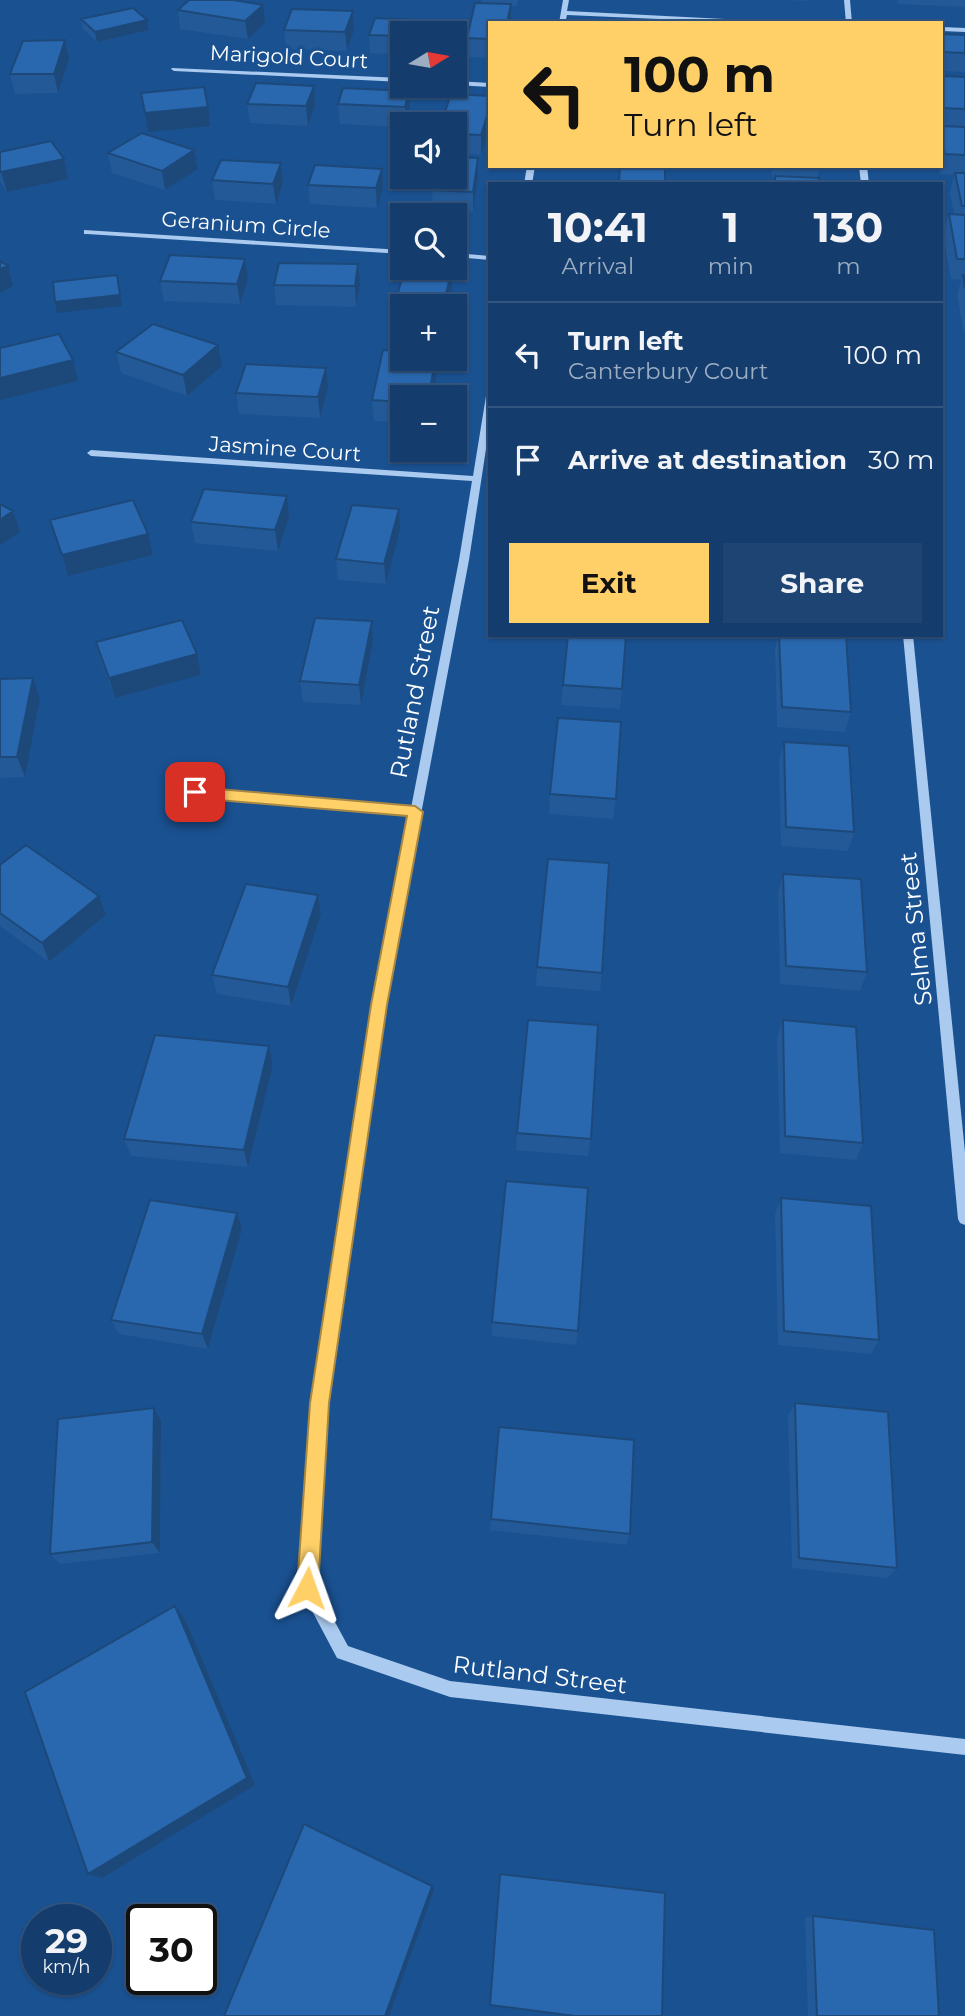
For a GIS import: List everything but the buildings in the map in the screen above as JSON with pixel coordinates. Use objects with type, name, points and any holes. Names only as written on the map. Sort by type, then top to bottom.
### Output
[{"type":"street","points":[[562,21],[566,0]]},
{"type":"street","points":[[847,0],[849,21]]},
{"type":"street","points":[[564,13],[754,21]]},
{"type":"street","points":[[943,29],[965,30]]},
{"type":"street","name":"Marigold Court","points":[[174,69],[390,79]]},
{"type":"street","points":[[467,84],[488,85]]},
{"type":"street","name":"Geranium Circle","points":[[87,232],[390,251]]},
{"type":"street","points":[[467,256],[488,258]]},
{"type":"street","name":"Rutland Street","points":[[488,409],[379,1005],[320,1403],[307,1588],[343,1652],[450,1689],[965,1747]]},
{"type":"street","name":"Jasmine Court","points":[[91,453],[477,480]]},
{"type":"street","name":"Selma Street","points":[[908,637],[965,1219]]},
{"type":"street","points":[[195,792],[415,812]]},
{"type":"route","points":[[195,792],[415,812],[379,1005],[320,1403],[307,1588]]}]
